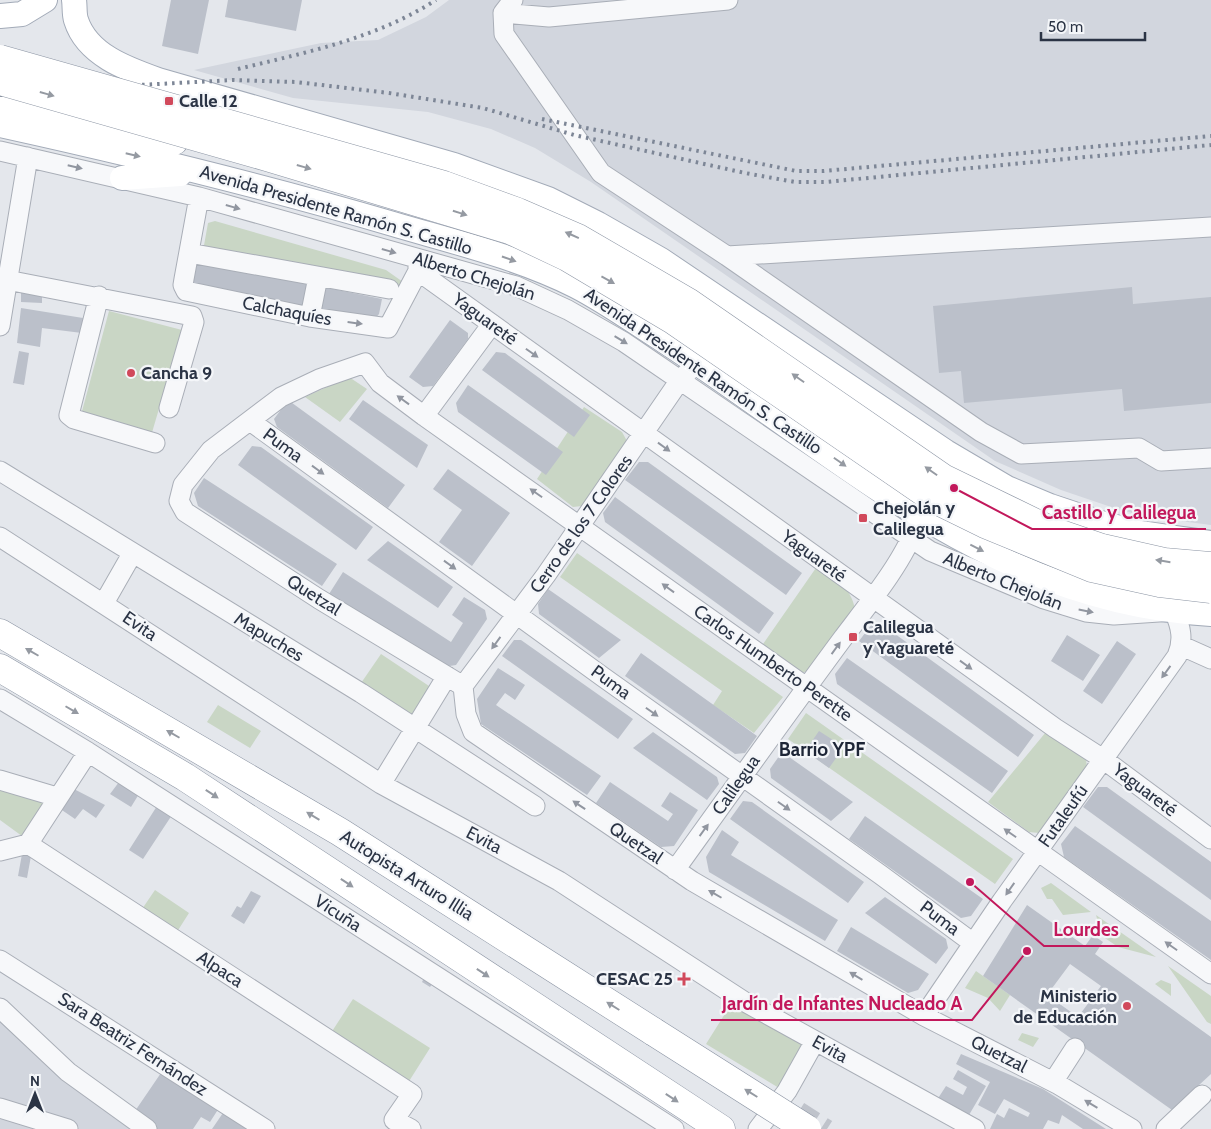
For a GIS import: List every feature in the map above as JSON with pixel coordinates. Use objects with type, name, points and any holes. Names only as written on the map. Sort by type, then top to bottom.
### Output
[{"type":"highway","points":[[0,48],[108,90]]},
{"type":"highway","points":[[0,59],[444,185],[484,198],[570,234],[688,302],[943,478],[1052,531],[1102,548],[1164,562],[1211,566]]},
{"type":"highway","points":[[0,81],[267,156],[457,212],[510,230],[567,257],[673,320],[934,499],[985,524],[1092,568],[1160,583],[1211,589]]},
{"type":"highway","points":[[0,103],[120,132],[267,156]]},
{"type":"highway","name":"Autopista Arturo Illia","points":[[0,633],[340,832],[807,1129]]},
{"type":"highway","points":[[0,668],[185,776],[721,1129]]},
{"type":"main road","points":[[0,16],[22,14],[35,8],[44,0]]},
{"type":"main road","points":[[74,0],[76,20],[90,43],[115,63],[158,80],[454,165],[548,199],[598,224],[661,260],[946,452],[1007,488],[1050,506],[1104,524],[1140,533],[1211,543]]},
{"type":"main road","name":"Avenida Presidente Ramón S. Castillo","points":[[0,125],[205,172],[358,214],[495,254],[574,285],[606,303],[991,555],[1059,585],[1104,598],[1174,611],[1211,614]]},
{"type":"main road","points":[[122,178],[205,172]]},
{"type":"main road","points":[[358,214],[375,213],[383,204]]},
{"type":"street","points":[[728,0],[549,17],[508,7],[504,34],[601,173],[727,256],[981,432],[1021,454],[1140,448],[1161,462],[1211,458]]},
{"type":"street","points":[[0,151],[28,157],[0,326]]},
{"type":"street","name":"Alberto Chejolán","points":[[28,157],[199,197],[418,265],[516,286],[545,298],[624,342],[912,540],[930,550],[1044,599],[1086,612],[1114,615],[1174,611]]},
{"type":"street","points":[[199,197],[189,253],[389,289]]},
{"type":"street","points":[[727,256],[1211,227]]},
{"type":"street","name":"Calchaquíes","points":[[189,253],[183,285],[186,291],[310,317],[388,328],[418,265]]},
{"type":"street","name":"Yaguareté","points":[[418,265],[492,324],[1055,728],[1103,759],[1211,839]]},
{"type":"street","points":[[310,317],[318,277]]},
{"type":"street","points":[[7,280],[99,296],[192,316],[194,322],[169,408]]},
{"type":"street","points":[[99,296],[69,415],[74,419],[155,443]]},
{"type":"street","points":[[424,416],[492,324]]},
{"type":"street","name":"Carlos Humberto Perette","points":[[250,421],[290,392],[365,363],[380,383],[424,416],[580,524],[1037,852],[1211,974]]},
{"type":"street","name":"Cerro de los 7 Colores","points":[[463,686],[517,615],[680,380],[699,364]]},
{"type":"street","name":"Quetzal","points":[[250,421],[210,450],[183,485],[178,501],[185,512],[319,599],[463,686],[466,714],[473,732],[675,870],[924,1016],[1053,1082],[1132,1129]]},
{"type":"street","name":"Puma","points":[[250,421],[973,943]]},
{"type":"street","name":"Mapuches","points":[[0,471],[361,694],[535,806]]},
{"type":"street","name":"Calilegua","points":[[675,870],[741,776],[873,598],[912,540],[921,508]]},
{"type":"street","name":"Evita","points":[[0,537],[381,784],[559,881],[745,1002],[976,1129]]},
{"type":"street","points":[[104,603],[132,554]]},
{"type":"street","points":[[1174,611],[1182,634],[1182,646],[1211,659]]},
{"type":"street","name":"Futaleufú","points":[[924,1016],[973,943],[1177,656],[1182,646]]},
{"type":"street","points":[[381,784],[446,676]]},
{"type":"street","name":"Vicuña","points":[[0,699],[88,752],[674,1129]]},
{"type":"street","points":[[0,851],[28,844],[88,752]]},
{"type":"street","points":[[0,780],[57,797]]},
{"type":"street","name":"Alpaca","points":[[28,844],[412,1094],[402,1125]]},
{"type":"street","name":"Sara Beatriz Fernández","points":[[0,960],[265,1129]]},
{"type":"street","points":[[0,1008],[68,1072],[147,1129]]},
{"type":"street","points":[[758,1129],[787,1091],[815,1041]]},
{"type":"street","points":[[1053,1082],[1075,1048]]},
{"type":"street","points":[[1166,1129],[1202,1095]]},
{"type":"street","points":[[0,1108],[68,1129]]},
{"type":"shaded area","points":[[449,0],[1211,0],[1211,525],[1149,517],[1120,510],[1061,490],[995,461],[591,182],[535,148],[491,129],[428,112],[293,98],[194,70],[321,43],[378,40],[426,17]]},
{"type":"shaded area","points":[[0,1018],[137,1129],[0,1129]]},
{"type":"green space","points":[[215,221],[386,270],[403,282],[398,290],[203,251],[208,223]]},
{"type":"green space","name":"Cancha 9","points":[[109,311],[182,330],[151,436],[81,415]]},
{"type":"green space","points":[[349,377],[367,389],[340,422],[305,397]]},
{"type":"green space","points":[[584,407],[622,432],[627,441],[582,506],[573,507],[537,479]]},
{"type":"green space","points":[[577,553],[783,697],[754,733],[713,705],[722,691],[560,577]]},
{"type":"green space","points":[[818,565],[846,589],[855,609],[810,671],[799,673],[761,647]]},
{"type":"green space","points":[[381,654],[435,690],[414,722],[359,686]]},
{"type":"green space","points":[[218,705],[261,731],[250,748],[207,722]]},
{"type":"green space","points":[[806,713],[1013,859],[995,884],[788,739]]},
{"type":"green space","points":[[1046,732],[1086,759],[1087,768],[1039,833],[1029,832],[988,802]]},
{"type":"green space","points":[[0,784],[49,799],[26,839],[0,820]]},
{"type":"green space","points":[[1051,883],[1091,912],[1063,915],[1052,899],[1047,899],[1041,888]]},
{"type":"green space","points":[[155,890],[189,913],[175,935],[140,912]]},
{"type":"green space","points":[[1096,915],[1156,957],[1118,947],[1102,936]]},
{"type":"green space","points":[[1168,966],[1211,996],[1211,1024],[1207,1022]]},
{"type":"green space","points":[[976,971],[1010,995],[1000,1011],[988,998],[965,988]]},
{"type":"green space","points":[[1161,980],[1171,984],[1171,996],[1155,984]]},
{"type":"green space","points":[[353,999],[430,1048],[406,1086],[329,1036]]},
{"type":"green space","points":[[733,1001],[810,1048],[784,1091],[706,1044]]},
{"type":"green space","points":[[1022,1033],[1039,1038],[1033,1047],[1018,1040]]},
{"type":"building","points":[[171,0],[209,0],[198,54],[162,46]]},
{"type":"building","points":[[228,0],[302,0],[296,31],[225,17]]},
{"type":"building","points":[[194,262],[311,284],[307,310],[191,288]]},
{"type":"building","points":[[323,287],[382,299],[379,314],[373,321],[320,310]]},
{"type":"building","points":[[1132,287],[1133,304],[1211,297],[1211,403],[1124,411],[1122,389],[964,403],[961,371],[939,373],[933,306]]},
{"type":"building","points":[[21,289],[42,290],[42,303],[21,302]]},
{"type":"building","points":[[21,308],[83,318],[82,333],[42,328],[40,347],[17,343]]},
{"type":"building","points":[[450,320],[468,333],[468,339],[433,386],[423,387],[409,377]]},
{"type":"building","points":[[19,351],[29,353],[24,385],[13,383]]},
{"type":"building","points":[[496,352],[505,353],[590,415],[574,437],[482,370]]},
{"type":"building","points":[[468,385],[563,452],[546,475],[458,412],[456,403]]},
{"type":"building","points":[[288,400],[405,485],[388,508],[277,427],[274,419]]},
{"type":"building","points":[[363,400],[428,445],[417,468],[349,419]]},
{"type":"building","points":[[252,446],[261,447],[373,527],[356,550],[238,465]]},
{"type":"building","points":[[639,462],[648,462],[802,573],[786,595],[625,480]]},
{"type":"building","points":[[448,469],[510,513],[472,566],[439,542],[462,510],[433,489]]},
{"type":"building","points":[[204,478],[337,564],[322,586],[198,506],[194,493]]},
{"type":"building","points":[[615,497],[774,613],[759,634],[605,522],[603,513]]},
{"type":"building","points":[[388,541],[453,587],[438,608],[367,560]]},
{"type":"building","points":[[343,572],[451,642],[463,623],[452,615],[464,597],[485,610],[487,619],[456,665],[443,667],[329,594]]},
{"type":"building","points":[[548,589],[621,640],[599,658],[539,614],[538,604]]},
{"type":"building","points":[[880,623],[1034,735],[1018,757],[859,641],[872,624]]},
{"type":"building","points":[[1067,635],[1100,655],[1083,681],[1051,661]]},
{"type":"building","points":[[514,640],[521,640],[633,719],[618,739],[502,656]]},
{"type":"building","points":[[1117,641],[1136,654],[1102,704],[1083,691]]},
{"type":"building","points":[[641,653],[757,736],[745,753],[735,754],[625,676]]},
{"type":"building","points":[[847,658],[1008,771],[992,793],[837,684],[835,674]]},
{"type":"building","points":[[498,668],[525,685],[515,700],[505,693],[496,705],[601,776],[587,795],[481,724],[477,699]]},
{"type":"building","points":[[819,731],[844,747],[829,768],[805,751]]},
{"type":"building","points":[[653,732],[717,777],[719,784],[707,800],[633,748]]},
{"type":"building","points":[[782,752],[853,802],[831,821],[771,778],[770,769]]},
{"type":"building","points":[[119,782],[139,794],[131,807],[110,794]]},
{"type":"building","points":[[610,782],[668,821],[673,814],[661,806],[670,792],[698,810],[674,846],[661,847],[596,803]]},
{"type":"building","points":[[70,787],[105,805],[96,818],[83,809],[75,819],[56,806]]},
{"type":"building","points":[[1098,787],[1107,787],[1211,862],[1211,900],[1083,807]]},
{"type":"building","points":[[743,801],[752,802],[864,882],[848,903],[730,819]]},
{"type":"building","points":[[157,806],[172,815],[143,859],[129,850]]},
{"type":"building","points":[[865,816],[983,899],[971,916],[961,918],[849,839]]},
{"type":"building","points":[[1075,826],[1211,921],[1211,960],[1064,857],[1061,844]]},
{"type":"building","points":[[722,830],[739,842],[731,855],[838,920],[825,941],[709,872],[706,857]]},
{"type":"building","points":[[22,854],[31,856],[27,878],[18,876]]},
{"type":"building","points":[[251,891],[261,896],[244,924],[231,916],[237,906],[241,908]]},
{"type":"building","points":[[885,897],[946,939],[948,948],[936,964],[865,913]]},
{"type":"building","name":"Ministerio de Educación","points":[[1027,905],[1085,946],[1093,935],[1103,942],[1095,954],[1211,1037],[1211,1074],[1172,1110],[983,976]],"holes":[[[1070,964],[1101,986],[1078,1017],[1047,995]]]},
{"type":"building","points":[[851,927],[929,974],[918,990],[908,993],[837,951]]},
{"type":"building","points":[[426,974],[435,980],[430,987],[422,982]]},
{"type":"building","points":[[961,1054],[1043,1089],[1106,1129],[1083,1129],[1062,1115],[1059,1124],[1048,1120],[1043,1129],[990,1129],[997,1114],[1004,1118],[1009,1108],[1028,1117],[1030,1113],[1004,1099],[995,1114],[978,1105],[990,1082],[956,1064]]},
{"type":"building","points":[[163,1070],[219,1108],[210,1122],[201,1117],[193,1129],[153,1129],[133,1114]]},
{"type":"building","points":[[958,1070],[986,1086],[969,1115],[956,1108],[953,1113],[935,1103],[946,1086],[963,1095],[967,1087],[953,1079]]},
{"type":"building","points":[[225,1110],[256,1129],[212,1129]]},
{"type":"tunnel","points":[[799,1111],[827,1129]]},
{"type":"railway","points":[[238,69],[340,43],[389,25],[436,0]]},
{"type":"railway","points":[[0,95],[82,88],[234,80],[296,82],[389,93],[483,108],[574,135],[745,173],[795,182],[826,182],[1211,145]]},
{"type":"railway","points":[[542,119],[796,171],[824,171],[1211,136]]},
{"type":"place","name":"Calle 12","points":[[169,101]]},
{"type":"place","name":"Cancha 9","points":[[131,373]]},
{"type":"place","name":"Castillo y Calilegua","points":[[954,488]]},
{"type":"place","name":"Chejolán y Calilegua","points":[[863,518]]},
{"type":"place","name":"Calilegua y Yaguareté","points":[[853,637]]},
{"type":"place","name":"Lourdes","points":[[970,882]]},
{"type":"place","name":"Jardín de Infantes Nucleado A","points":[[1027,951]]},
{"type":"place","name":"CESAC 25","points":[[684,979]]},
{"type":"place","name":"Ministerio de Educación","points":[[1127,1006]]},
{"type":"district","name":"Barrio YPF","points":[[822,749]]}]
